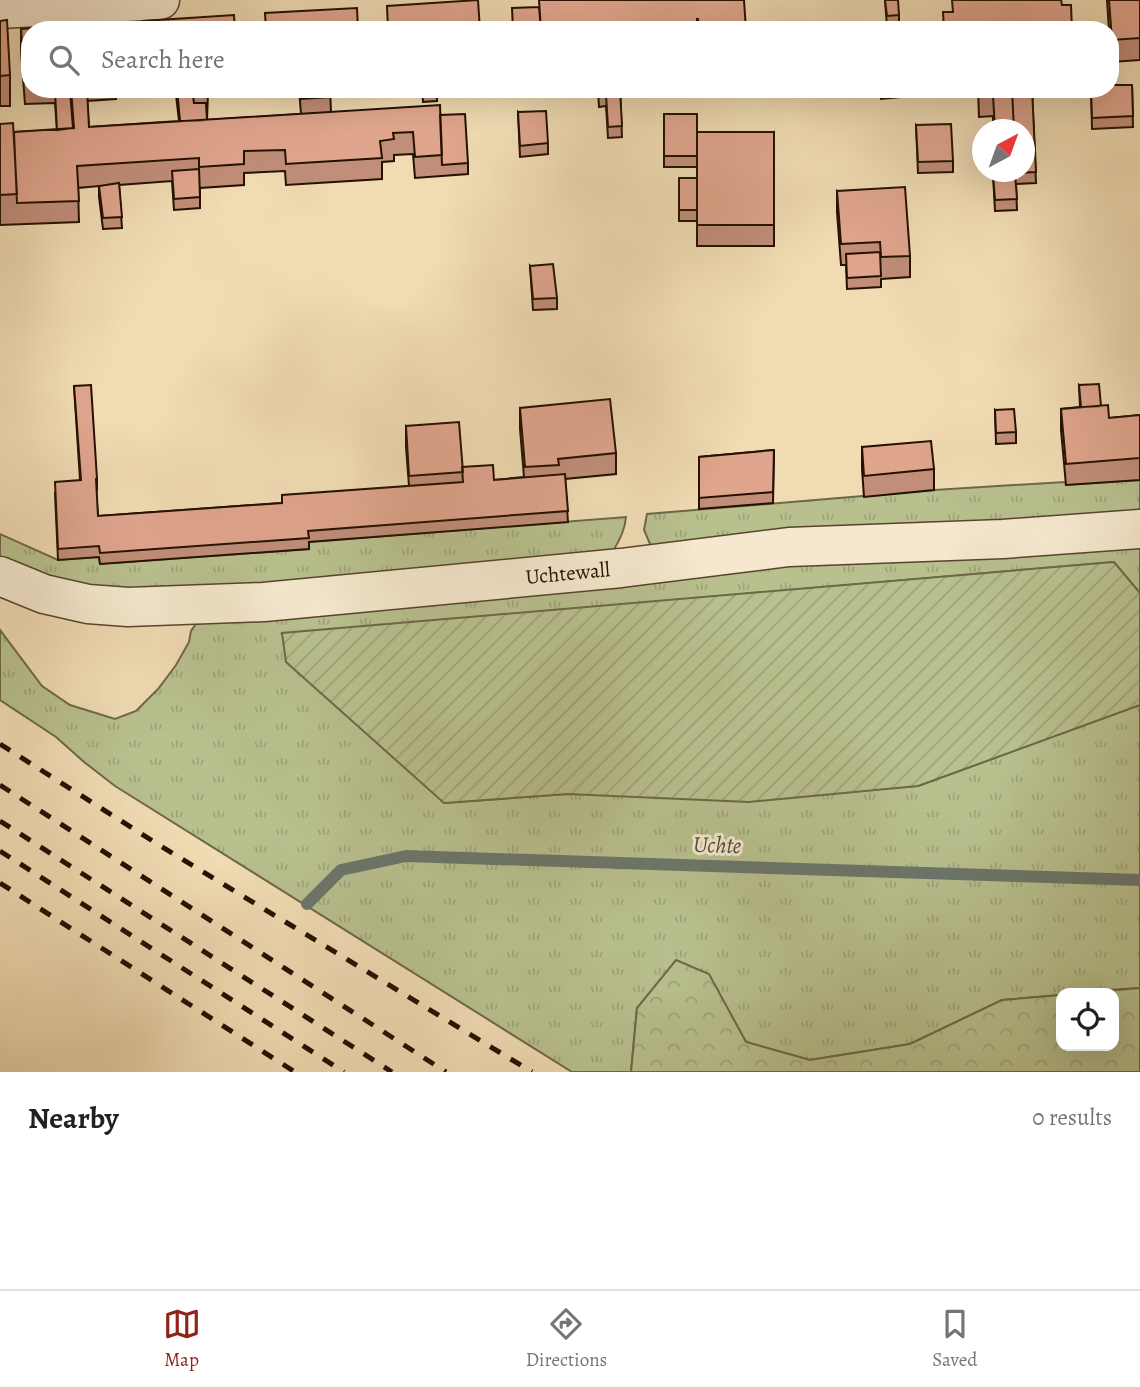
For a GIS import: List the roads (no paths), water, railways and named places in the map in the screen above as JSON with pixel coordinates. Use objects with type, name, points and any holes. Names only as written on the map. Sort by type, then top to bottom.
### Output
[{"type":"street","points":[[0,9],[160,0]]},
{"type":"street","name":"Uchtewall","points":[[0,576],[44,594],[88,604],[128,607],[264,602],[621,568],[789,547],[1003,539],[1140,529]]},
{"type":"waterway","name":"Uchte","points":[[307,904],[341,870],[406,856],[1140,880]]},
{"type":"railway","points":[[0,744],[159,845],[532,1072]]},
{"type":"railway","points":[[0,785],[446,1072]]},
{"type":"railway","points":[[0,821],[392,1072]]},
{"type":"railway","points":[[0,851],[344,1072]]},
{"type":"railway","points":[[0,883],[295,1072]]}]
